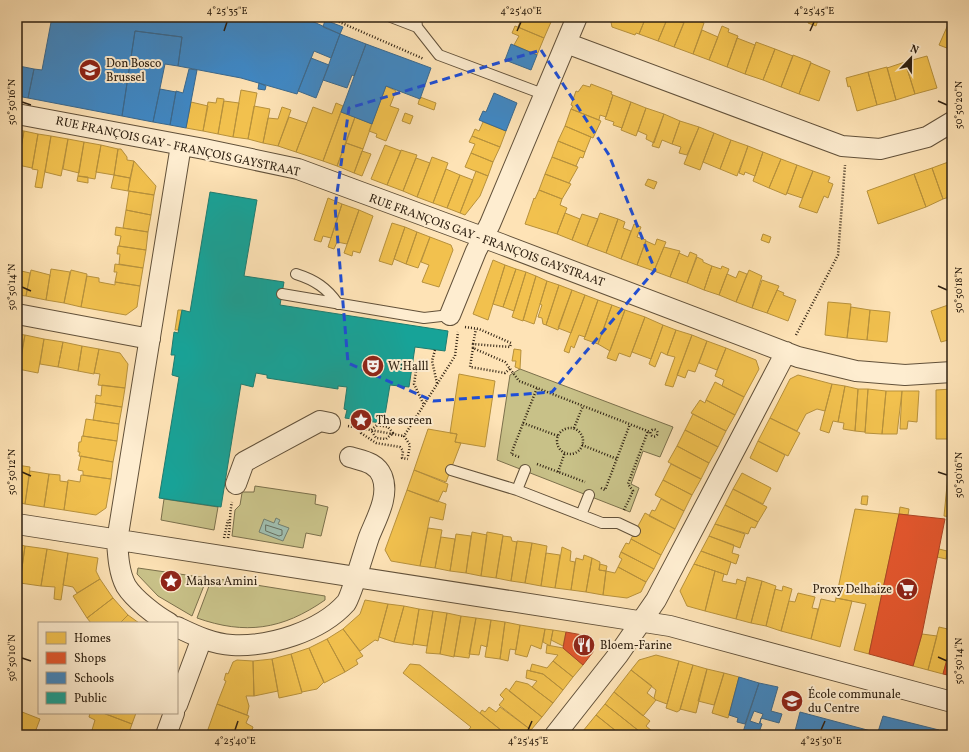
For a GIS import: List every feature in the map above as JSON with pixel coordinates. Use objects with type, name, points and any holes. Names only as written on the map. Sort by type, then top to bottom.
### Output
[{"type":"street","points":[[450,315],[577,17]]},
{"type":"street","points":[[566,43],[842,146],[880,149],[927,137],[952,122]]},
{"type":"street","name":"RUE FRANÇOIS GAY - FRANÇOIS GAYSTRAAT","points":[[17,114],[298,169],[482,238],[790,345],[824,364],[856,371],[905,375],[952,372]]},
{"type":"street","points":[[168,622],[145,606],[126,587],[119,564],[117,541],[181,145]]},
{"type":"street","points":[[17,314],[150,339]]},
{"type":"street","points":[[555,735],[618,656],[659,594],[676,553],[790,345]]},
{"type":"street","points":[[234,491],[244,462],[320,421],[335,424]]},
{"type":"street","points":[[178,627],[202,638],[230,645],[260,644],[292,636],[320,623],[347,602],[384,498],[382,477],[372,463],[350,457]]},
{"type":"street","points":[[17,524],[117,541],[355,576],[670,626],[952,702]]},
{"type":"street","points":[[178,702],[202,638]]},
{"type":"street","points":[[166,735],[174,714]]},
{"type":"lane","points":[[392,17],[416,22],[440,55],[543,94]]},
{"type":"lane","points":[[296,274],[320,284],[331,293],[338,304]]},
{"type":"lane","points":[[282,294],[424,318],[450,315]]},
{"type":"lane","points":[[451,470],[517,490],[602,523],[618,523],[635,531]]},
{"type":"lane","points":[[517,490],[525,470]]},
{"type":"lane","points":[[581,515],[589,495]]},
{"type":"path","points":[[328,17],[423,59],[440,55]]},
{"type":"path","points":[[790,345],[838,255],[846,162]]},
{"type":"path","points":[[404,436],[455,356],[459,326],[476,329],[511,343],[510,347],[473,346]]},
{"type":"path","points":[[476,329],[470,367],[505,373],[510,369]]},
{"type":"path","points":[[473,346],[506,362],[519,381],[649,431],[628,484],[633,491],[618,523]]},
{"type":"path","points":[[434,350],[432,362],[437,383]]},
{"type":"path","points":[[412,364],[417,365],[414,384],[424,405]]},
{"type":"path","points":[[525,459],[511,454],[537,388]]},
{"type":"path","points":[[574,428],[583,406]]},
{"type":"path","points":[[335,424],[362,428],[371,430],[392,433],[404,436],[410,445],[408,458],[402,458],[403,451],[400,447],[376,443],[361,433],[362,428],[363,421]]},
{"type":"path","points":[[523,423],[558,436]]},
{"type":"path","points":[[598,487],[605,490],[630,424]]},
{"type":"path","points":[[371,430],[377,425],[388,427],[392,433]]},
{"type":"path","points":[[558,436],[565,429],[574,428]]},
{"type":"path","points":[[558,436],[559,447],[565,452],[578,451],[582,445],[583,437],[574,428]]},
{"type":"path","points":[[371,430],[376,438],[386,440],[392,433]]},
{"type":"path","points":[[582,445],[617,459]]},
{"type":"path","points":[[558,472],[565,452]]},
{"type":"path","points":[[531,461],[592,484]]},
{"type":"path","points":[[224,540],[234,491]]},
{"type":"path","points":[[229,519],[231,524],[229,535]]},
{"type":"highlighted area","points":[[541,50],[609,155],[655,270],[552,392],[433,401],[348,363],[335,207],[349,108]]},
{"type":"shaded area","points":[[520,369],[673,427],[660,457],[643,451],[631,484],[639,488],[630,512],[497,460],[510,375]]},
{"type":"shaded area","points":[[255,486],[316,495],[315,504],[328,507],[321,536],[306,533],[303,548],[232,536],[235,510],[240,505],[242,493],[254,492]]},
{"type":"shaded area","points":[[164,499],[218,507],[214,530],[161,520]]},
{"type":"shaded area","points":[[138,568],[207,578],[192,616],[158,596],[137,574]]},
{"type":"shaded area","points":[[212,578],[325,596],[325,600],[294,618],[278,623],[263,627],[231,627],[197,618]]},
{"type":"water","points":[[276,518],[280,520],[278,524],[289,528],[283,541],[259,532],[264,519],[274,523]]},
{"type":"building: Homes","points":[[522,17],[538,17],[551,22],[544,38],[518,27]]},
{"type":"building: Homes","points":[[610,17],[646,17],[639,34],[636,33],[635,35],[612,27]]},
{"type":"building: Homes","points":[[646,17],[668,17],[658,41],[639,34]]},
{"type":"building: Homes","points":[[668,17],[675,17],[674,20],[684,23],[674,47],[658,41]]},
{"type":"building: Homes","points":[[686,17],[704,23],[693,54],[674,47]]},
{"type":"building: Homes","points":[[810,17],[818,20],[816,26],[808,23]]},
{"type":"building: Homes","points":[[944,17],[952,17],[952,50],[939,45],[950,20]]},
{"type":"building: Homes","points":[[515,26],[544,38],[537,55],[514,45],[519,36],[512,33]]},
{"type":"building: Homes","points":[[722,26],[729,29],[728,32],[738,36],[727,67],[709,60]]},
{"type":"building: Homes","points":[[702,30],[718,37],[709,60],[693,54]]},
{"type":"building: Homes","points":[[737,38],[755,45],[745,74],[727,67]]},
{"type":"building: Homes","points":[[756,42],[775,49],[763,80],[745,74]]},
{"type":"building: Homes","points":[[775,49],[793,56],[781,87],[763,80]]},
{"type":"building: Homes","points":[[793,55],[811,62],[799,94],[781,87]]},
{"type":"building: Homes","points":[[927,56],[937,88],[915,94],[905,62]]},
{"type":"building: Homes","points":[[905,62],[915,94],[896,100],[887,68]]},
{"type":"building: Homes","points":[[811,63],[830,71],[819,101],[799,94]]},
{"type":"building: Homes","points":[[887,67],[896,100],[877,105],[868,72]]},
{"type":"building: Homes","points":[[868,72],[877,105],[857,111],[850,86],[848,87],[846,78]]},
{"type":"building: Homes","points":[[591,84],[612,92],[611,94],[613,95],[606,117],[600,115],[599,120],[571,109],[576,91],[578,92],[583,85],[590,87]]},
{"type":"building: Homes","points":[[386,86],[396,91],[390,106],[399,109],[386,141],[376,137],[377,134],[369,131]]},
{"type":"building: Homes","points":[[241,90],[257,93],[248,139],[233,137]]},
{"type":"building: Homes","points":[[613,95],[631,102],[622,128],[613,125],[614,122],[605,119]]},
{"type":"building: Homes","points":[[420,97],[436,103],[434,110],[418,104]]},
{"type":"building: Homes","points":[[217,98],[224,99],[218,134],[203,131],[208,102],[216,103]]},
{"type":"building: Homes","points":[[224,101],[239,103],[233,137],[218,134]]},
{"type":"building: Homes","points":[[191,102],[208,106],[203,131],[186,128]]},
{"type":"building: Homes","points":[[631,102],[646,108],[636,136],[621,130]]},
{"type":"building: Homes","points":[[336,103],[343,106],[323,161],[296,152],[313,107],[332,114]]},
{"type":"building: Homes","points":[[254,106],[270,109],[263,143],[248,139]]},
{"type":"building: Homes","points":[[282,107],[291,110],[278,146],[263,143],[268,118],[278,119]]},
{"type":"building: Homes","points":[[646,108],[664,114],[654,143],[646,139],[647,135],[638,131]]},
{"type":"building: Homes","points":[[571,109],[601,121],[593,138],[565,126]]},
{"type":"building: Homes","points":[[341,112],[355,117],[337,166],[323,161]]},
{"type":"building: Homes","points":[[405,113],[413,116],[410,124],[402,121]]},
{"type":"building: Homes","points":[[664,114],[680,121],[672,144],[662,140],[659,148],[652,146]]},
{"type":"building: Homes","points":[[289,117],[307,123],[296,152],[278,146]]},
{"type":"building: Homes","points":[[355,117],[372,124],[363,149],[346,143]]},
{"type":"building: Homes","points":[[680,121],[699,127],[687,155],[679,153],[681,147],[672,144]]},
{"type":"building: Homes","points":[[483,122],[506,131],[500,147],[472,136],[475,129],[479,131]]},
{"type":"building: Homes","points":[[565,126],[591,137],[585,152],[558,141]]},
{"type":"building: Homes","points":[[699,127],[714,133],[700,170],[684,164]]},
{"type":"building: Homes","points":[[17,130],[24,131],[17,168]]},
{"type":"building: Homes","points":[[24,131],[38,134],[32,168],[18,165]]},
{"type":"building: Homes","points":[[714,133],[731,140],[720,169],[703,162]]},
{"type":"building: Homes","points":[[38,134],[51,136],[42,188],[35,187],[38,170],[32,169]]},
{"type":"building: Homes","points":[[51,136],[68,139],[61,176],[45,172]]},
{"type":"building: Homes","points":[[472,136],[500,147],[493,162],[471,153],[475,144],[469,142]]},
{"type":"building: Homes","points":[[68,139],[84,142],[79,173],[63,169]]},
{"type":"building: Homes","points":[[731,140],[748,146],[737,176],[720,169]]},
{"type":"building: Homes","points":[[558,141],[585,152],[583,158],[580,157],[576,166],[552,157]]},
{"type":"building: Homes","points":[[84,142],[101,145],[95,179],[78,176]]},
{"type":"building: Homes","points":[[346,143],[363,149],[354,173],[337,166]]},
{"type":"building: Homes","points":[[101,145],[118,149],[114,175],[96,172]]},
{"type":"building: Homes","points":[[385,145],[401,151],[387,185],[371,179]]},
{"type":"building: Homes","points":[[748,146],[763,152],[755,176],[745,172],[744,175],[739,173]]},
{"type":"building: Homes","points":[[118,149],[121,149],[127,157],[127,160],[134,161],[130,178],[114,175]]},
{"type":"building: Homes","points":[[401,150],[417,155],[403,191],[387,185]]},
{"type":"building: Homes","points":[[362,151],[371,154],[362,176],[354,173]]},
{"type":"building: Homes","points":[[763,152],[781,159],[769,188],[753,181]]},
{"type":"building: Homes","points":[[471,153],[493,162],[488,176],[465,167]]},
{"type":"building: Homes","points":[[432,157],[448,163],[433,203],[417,197]]},
{"type":"building: Homes","points":[[552,157],[578,167],[569,183],[545,174]]},
{"type":"building: Homes","points":[[416,158],[430,163],[417,197],[403,191]]},
{"type":"building: Homes","points":[[781,159],[797,165],[786,195],[769,188]]},
{"type":"building: Homes","points":[[134,161],[156,186],[154,195],[128,191]]},
{"type":"building: Homes","points":[[951,161],[952,196],[943,199],[932,168]]},
{"type":"building: Homes","points":[[797,165],[813,171],[802,198],[787,193]]},
{"type":"building: Homes","points":[[932,168],[943,199],[926,207],[914,174]]},
{"type":"building: Homes","points":[[446,169],[460,175],[447,208],[433,203]]},
{"type":"building: Homes","points":[[476,171],[488,176],[480,196],[465,215],[460,213]]},
{"type":"building: Homes","points":[[813,171],[830,177],[828,182],[833,184],[828,198],[824,196],[817,213],[799,207]]},
{"type":"building: Homes","points":[[545,174],[571,184],[562,199],[539,190]]},
{"type":"building: Homes","points":[[914,174],[926,207],[878,224],[867,191]]},
{"type":"building: Homes","points":[[114,175],[130,178],[128,191],[111,188]]},
{"type":"building: Homes","points":[[460,175],[473,180],[460,213],[447,208]]},
{"type":"building: Homes","points":[[78,176],[88,177],[88,183],[77,181]]},
{"type":"building: Homes","points":[[648,179],[657,182],[654,189],[645,185]]},
{"type":"building: Homes","points":[[539,190],[562,199],[560,205],[567,208],[557,234],[525,224],[534,198],[535,199]]},
{"type":"building: Homes","points":[[129,191],[154,195],[151,215],[126,210]]},
{"type":"building: Homes","points":[[328,198],[342,204],[331,238],[323,236],[321,242],[314,240]]},
{"type":"building: Homes","points":[[342,204],[359,210],[347,244],[337,242],[334,249],[328,247]]},
{"type":"building: Homes","points":[[126,210],[151,215],[148,232],[123,228]]},
{"type":"building: Homes","points":[[359,210],[373,216],[360,253],[353,251],[352,256],[344,253]]},
{"type":"building: Homes","points":[[565,213],[580,219],[572,240],[557,234]]},
{"type":"building: Homes","points":[[600,213],[618,219],[606,253],[587,246]]},
{"type":"building: Homes","points":[[582,214],[598,219],[587,246],[572,240]]},
{"type":"building: Homes","points":[[618,219],[625,222],[623,228],[631,231],[621,259],[606,253]]},
{"type":"building: Homes","points":[[392,223],[405,227],[392,265],[379,261]]},
{"type":"building: Homes","points":[[634,224],[641,227],[637,237],[646,240],[637,265],[621,259]]},
{"type":"building: Homes","points":[[116,227],[148,232],[146,250],[119,246],[121,236],[115,235]]},
{"type":"building: Homes","points":[[405,227],[417,232],[406,264],[394,259]]},
{"type":"building: Homes","points":[[417,232],[430,237],[418,268],[406,264]]},
{"type":"building: Homes","points":[[763,234],[771,237],[769,243],[761,240]]},
{"type":"building: Homes","points":[[430,237],[451,245],[453,250],[439,287],[422,282],[429,265],[421,262]]},
{"type":"building: Homes","points":[[657,239],[666,242],[654,271],[637,265],[646,241],[655,245]]},
{"type":"building: Homes","points":[[118,246],[146,250],[143,268],[119,264],[120,254],[117,254]]},
{"type":"building: Homes","points":[[664,247],[680,251],[670,277],[654,271]]},
{"type":"building: Homes","points":[[690,252],[697,255],[687,283],[670,277],[679,253],[688,257]]},
{"type":"building: Homes","points":[[697,257],[703,260],[703,262],[712,266],[704,290],[687,283]]},
{"type":"building: Homes","points":[[493,260],[505,265],[488,320],[473,314]]},
{"type":"building: Homes","points":[[115,264],[143,268],[140,286],[115,282],[117,272],[114,272]]},
{"type":"building: Homes","points":[[505,265],[516,269],[503,307],[493,304]]},
{"type":"building: Homes","points":[[712,266],[721,269],[722,266],[729,269],[719,295],[704,290]]},
{"type":"building: Homes","points":[[51,269],[70,272],[64,303],[46,300]]},
{"type":"building: Homes","points":[[516,269],[526,272],[514,311],[503,307]]},
{"type":"building: Homes","points":[[17,270],[30,273],[26,296],[17,295]]},
{"type":"building: Homes","points":[[31,270],[50,275],[46,300],[26,296]]},
{"type":"building: Homes","points":[[71,270],[87,274],[81,307],[64,303]]},
{"type":"building: Homes","points":[[749,270],[762,276],[752,308],[736,302]]},
{"type":"building: Homes","points":[[739,271],[747,274],[736,302],[719,295],[727,274],[736,278]]},
{"type":"building: Homes","points":[[526,272],[536,276],[523,321],[512,317]]},
{"type":"building: Homes","points":[[87,276],[99,278],[99,282],[115,285],[115,282],[140,286],[137,307],[126,315],[81,307]]},
{"type":"building: Homes","points":[[536,276],[547,281],[534,324],[523,320]]},
{"type":"building: Homes","points":[[762,280],[779,286],[767,313],[752,308]]},
{"type":"building: Homes","points":[[547,281],[559,285],[546,325],[543,324],[542,318],[538,317],[542,305],[540,304]]},
{"type":"building: Homes","points":[[559,285],[572,290],[558,330],[546,325]]},
{"type":"building: Homes","points":[[572,290],[585,295],[571,333],[558,328]]},
{"type":"building: Homes","points":[[777,290],[784,293],[783,295],[796,300],[788,321],[767,313]]},
{"type":"building: Homes","points":[[585,295],[598,300],[585,337],[579,335],[574,348],[571,346],[569,353],[564,351]]},
{"type":"building: Homes","points":[[598,300],[612,305],[598,344],[584,339]]},
{"type":"building: Homes","points":[[828,302],[851,304],[847,338],[825,335]]},
{"type":"building: Homes","points":[[951,304],[952,339],[941,342],[931,311]]},
{"type":"building: Homes","points":[[612,305],[625,310],[610,351],[598,344]]},
{"type":"building: Homes","points":[[851,307],[870,310],[867,340],[847,338]]},
{"type":"building: Homes","points":[[178,310],[182,310],[178,330],[175,330]]},
{"type":"building: Homes","points":[[625,310],[645,317],[630,357],[619,353],[616,361],[607,358]]},
{"type":"building: Homes","points":[[870,310],[890,312],[887,342],[867,340]]},
{"type":"building: Homes","points":[[645,317],[663,325],[651,359],[632,352]]},
{"type":"building: Homes","points":[[663,325],[676,330],[667,355],[661,352],[655,367],[649,364]]},
{"type":"building: Homes","points":[[676,330],[692,335],[673,387],[665,385],[675,357],[667,355]]},
{"type":"building: Homes","points":[[17,334],[25,335],[21,359],[17,358]]},
{"type":"building: Homes","points":[[25,335],[44,339],[38,373],[18,369]]},
{"type":"building: Homes","points":[[692,335],[707,341],[695,372],[688,370],[685,378],[677,375]]},
{"type":"building: Homes","points":[[44,339],[63,342],[58,367],[40,364]]},
{"type":"building: Homes","points":[[707,341],[726,348],[717,370],[699,363]]},
{"type":"building: Homes","points":[[63,342],[82,346],[78,371],[58,367]]},
{"type":"building: Homes","points":[[82,346],[99,349],[94,374],[78,371]]},
{"type":"building: Homes","points":[[726,348],[756,360],[759,369],[744,397],[722,386],[724,380],[715,376]]},
{"type":"building: Homes","points":[[99,349],[120,353],[128,364],[125,388],[98,385],[100,374],[94,373]]},
{"type":"building: Homes","points":[[514,349],[521,350],[520,369],[515,367],[516,361],[512,361]]},
{"type":"building: Homes","points":[[459,374],[495,381],[485,447],[455,442],[457,434],[450,433]]},
{"type":"building: Homes","points":[[798,375],[832,384],[825,411],[817,409],[806,414],[797,431],[770,418],[790,379]]},
{"type":"building: Homes","points":[[715,382],[744,397],[735,415],[706,400]]},
{"type":"building: Homes","points":[[832,384],[845,386],[838,422],[833,421],[829,433],[820,430]]},
{"type":"building: Homes","points":[[102,385],[125,388],[122,407],[95,403],[96,395],[101,396]]},
{"type":"building: Homes","points":[[845,386],[858,389],[855,431],[843,429],[844,423],[838,422]]},
{"type":"building: Homes","points":[[858,389],[868,389],[865,432],[855,431]]},
{"type":"building: Homes","points":[[868,389],[886,391],[882,434],[865,433]]},
{"type":"building: Homes","points":[[952,389],[952,424],[948,424],[948,439],[936,439],[936,390]]},
{"type":"building: Homes","points":[[886,391],[902,391],[897,434],[882,434]]},
{"type":"building: Homes","points":[[902,391],[919,391],[917,422],[908,421],[907,429],[900,429]]},
{"type":"building: Homes","points":[[700,400],[705,403],[706,400],[735,415],[726,431],[691,413]]},
{"type":"building: Homes","points":[[96,403],[122,407],[119,424],[93,420]]},
{"type":"building: Homes","points":[[693,414],[726,431],[718,447],[685,430]]},
{"type":"building: Homes","points":[[770,418],[800,433],[788,456],[758,441]]},
{"type":"building: Homes","points":[[86,419],[119,424],[117,441],[83,436]]},
{"type":"building: Homes","points":[[428,429],[457,434],[455,442],[461,443],[446,482],[414,470]]},
{"type":"building: Homes","points":[[685,430],[718,447],[709,463],[677,446]]},
{"type":"building: Homes","points":[[82,436],[117,441],[113,462],[79,456],[79,442],[81,442]]},
{"type":"building: Homes","points":[[758,441],[785,455],[777,472],[750,458]]},
{"type":"building: Homes","points":[[677,446],[709,463],[701,479],[668,462]]},
{"type":"building: Homes","points":[[81,456],[113,462],[111,479],[83,475],[83,471],[78,470]]},
{"type":"building: Homes","points":[[671,464],[701,479],[692,495],[663,480]]},
{"type":"building: Homes","points":[[17,465],[30,467],[25,504],[17,502]]},
{"type":"building: Homes","points":[[949,465],[952,465],[952,517],[944,516]]},
{"type":"building: Homes","points":[[414,470],[448,484],[446,492],[443,491],[438,502],[407,490]]},
{"type":"building: Homes","points":[[30,471],[49,474],[44,507],[25,504]]},
{"type":"building: Homes","points":[[742,473],[771,488],[763,504],[733,489]]},
{"type":"building: Homes","points":[[49,474],[60,475],[60,481],[68,482],[64,510],[44,507]]},
{"type":"building: Homes","points":[[81,475],[111,479],[106,508],[96,515],[64,510],[68,480],[80,482]]},
{"type":"building: Homes","points":[[663,480],[692,495],[684,511],[655,495]]},
{"type":"building: Homes","points":[[733,489],[767,507],[758,522],[725,505]]},
{"type":"building: Homes","points":[[407,490],[446,504],[443,520],[430,517],[420,566],[391,561],[385,550]]},
{"type":"building: Homes","points":[[862,496],[868,496],[867,505],[861,504]]},
{"type":"building: Homes","points":[[661,499],[684,511],[675,529],[649,516],[652,510],[655,511]]},
{"type":"building: Homes","points":[[725,505],[758,522],[755,528],[751,527],[748,534],[715,524]]},
{"type":"building: Homes","points":[[900,507],[909,509],[908,515],[899,514]]},
{"type":"building: Homes","points":[[855,509],[899,514],[869,654],[854,650],[866,604],[836,598]]},
{"type":"building: Homes","points":[[645,513],[675,529],[661,555],[631,539]]},
{"type":"building: Homes","points":[[715,524],[745,534],[740,548],[709,536]]},
{"type":"building: Homes","points":[[428,528],[442,530],[435,568],[420,566]]},
{"type":"building: Homes","points":[[472,532],[487,535],[481,576],[466,573]]},
{"type":"building: Homes","points":[[487,532],[503,535],[496,578],[481,576]]},
{"type":"building: Homes","points":[[456,534],[471,536],[466,573],[450,571]]},
{"type":"building: Homes","points":[[503,536],[511,537],[512,541],[517,542],[511,581],[496,578]]},
{"type":"building: Homes","points":[[709,536],[734,545],[732,553],[739,555],[736,564],[701,551]]},
{"type":"building: Homes","points":[[441,537],[455,539],[450,571],[435,568]]},
{"type":"building: Homes","points":[[631,539],[661,555],[654,569],[621,552],[626,543],[629,544]]},
{"type":"building: Homes","points":[[517,541],[532,543],[525,583],[511,581]]},
{"type":"building: Homes","points":[[532,543],[547,546],[541,586],[525,583]]},
{"type":"building: Homes","points":[[17,544],[25,546],[20,582],[17,582]]},
{"type":"building: Homes","points":[[25,546],[47,549],[41,586],[20,583]]},
{"type":"building: Homes","points":[[562,547],[571,551],[570,561],[575,562],[571,590],[555,588]]},
{"type":"building: Homes","points":[[47,549],[68,553],[61,600],[54,599],[55,587],[41,586]]},
{"type":"building: Homes","points":[[939,549],[947,551],[946,559],[937,557]]},
{"type":"building: Homes","points":[[701,551],[731,562],[727,575],[694,564]]},
{"type":"building: Homes","points":[[621,552],[654,569],[646,582],[618,567],[622,559],[619,557]]},
{"type":"building: Homes","points":[[68,553],[98,558],[96,571],[100,579],[77,593],[73,587],[63,585]]},
{"type":"building: Homes","points":[[546,553],[560,555],[555,588],[541,586]]},
{"type":"building: Homes","points":[[584,555],[592,558],[586,592],[571,590],[576,558],[583,560]]},
{"type":"building: Homes","points":[[592,558],[600,562],[599,570],[606,571],[603,595],[586,592]]},
{"type":"building: Homes","points":[[600,564],[607,566],[606,571],[599,570]]},
{"type":"building: Homes","points":[[694,564],[715,571],[705,611],[687,606],[680,591]]},
{"type":"building: Homes","points":[[618,567],[646,582],[641,592],[627,598],[603,595],[606,571],[615,573]]},
{"type":"building: Homes","points":[[715,571],[724,574],[722,581],[736,584],[737,579],[746,582],[736,619],[705,611]]},
{"type":"building: Homes","points":[[747,577],[762,581],[751,623],[736,619]]},
{"type":"building: Homes","points":[[100,579],[113,598],[87,618],[73,596]]},
{"type":"building: Homes","points":[[762,581],[776,586],[766,626],[751,623]]},
{"type":"building: Homes","points":[[783,586],[792,589],[781,631],[766,626],[775,589],[782,591]]},
{"type":"building: Homes","points":[[798,593],[815,597],[812,608],[818,609],[811,639],[781,631],[789,601],[795,602]]},
{"type":"building: Homes","points":[[113,598],[128,615],[121,622],[90,622],[87,618]]},
{"type":"building: Homes","points":[[836,598],[852,601],[840,647],[811,639],[821,599],[835,602]]},
{"type":"building: Homes","points":[[365,600],[388,604],[378,641],[375,640],[360,651],[343,629],[360,614]]},
{"type":"building: Homes","points":[[388,604],[404,606],[394,642],[379,637]]},
{"type":"building: Homes","points":[[404,606],[419,609],[413,645],[394,642]]},
{"type":"building: Homes","points":[[419,609],[433,611],[427,646],[413,644]]},
{"type":"building: Homes","points":[[433,611],[447,613],[440,654],[426,653]]},
{"type":"building: Homes","points":[[447,613],[461,616],[454,657],[440,654]]},
{"type":"building: Homes","points":[[128,615],[138,622],[121,622]]},
{"type":"building: Homes","points":[[461,616],[476,618],[469,658],[454,656]]},
{"type":"building: Homes","points":[[476,618],[491,620],[487,647],[481,645],[479,655],[469,654]]},
{"type":"building: Homes","points":[[491,620],[505,622],[500,659],[485,657]]},
{"type":"building: Homes","points":[[505,622],[520,625],[516,650],[510,649],[508,661],[500,659]]},
{"type":"building: Homes","points":[[520,625],[545,629],[541,649],[531,645],[527,657],[515,654]]},
{"type":"building: Homes","points":[[939,627],[952,630],[952,641],[943,674],[928,670]]},
{"type":"building: Homes","points":[[343,629],[363,656],[356,660],[358,664],[345,672],[327,639]]},
{"type":"building: Homes","points":[[545,629],[553,630],[550,646],[543,642]]},
{"type":"building: Homes","points":[[553,630],[566,632],[563,646],[551,640]]},
{"type":"building: Homes","points":[[922,634],[937,636],[928,670],[913,666]]},
{"type":"building: Homes","points":[[327,639],[345,672],[324,683],[309,648]]},
{"type":"building: Homes","points":[[547,645],[563,648],[583,665],[573,677],[553,661],[558,655],[546,653]]},
{"type":"building: Homes","points":[[309,648],[324,682],[317,689],[302,692],[291,654]]},
{"type":"building: Homes","points":[[291,654],[302,693],[279,698],[272,659]]},
{"type":"building: Homes","points":[[656,655],[679,661],[667,704],[656,700],[654,698],[656,690],[631,670],[639,660]]},
{"type":"building: Homes","points":[[272,659],[278,691],[254,696],[253,661]]},
{"type":"building: Homes","points":[[237,660],[253,661],[254,696],[246,696],[249,706],[247,715],[217,704],[226,681],[224,680],[226,673],[228,674],[233,662]]},
{"type":"building: Homes","points":[[553,661],[573,677],[563,690],[543,674],[530,671],[532,664],[547,668]]},
{"type":"building: Homes","points":[[679,661],[693,665],[680,710],[677,712],[666,708]]},
{"type":"building: Homes","points":[[410,664],[420,665],[507,735],[464,735],[471,727],[403,673]]},
{"type":"building: Homes","points":[[693,665],[707,669],[696,713],[680,709]]},
{"type":"building: Homes","points":[[707,669],[724,673],[714,705],[698,701]]},
{"type":"building: Homes","points":[[527,670],[543,674],[563,690],[553,703],[532,687],[537,681],[526,678]]},
{"type":"building: Homes","points":[[631,670],[652,686],[647,693],[656,700],[643,716],[614,692]]},
{"type":"building: Homes","points":[[724,673],[739,677],[728,718],[712,713]]},
{"type":"building: Homes","points":[[516,681],[528,684],[553,703],[542,717],[509,691]]},
{"type":"building: Homes","points":[[506,688],[542,717],[531,730],[499,705],[504,699],[500,695]]},
{"type":"building: Homes","points":[[614,692],[650,721],[646,726],[653,732],[651,735],[644,735],[605,704]]},
{"type":"building: Homes","points":[[217,704],[249,716],[246,723],[253,727],[250,735],[206,735]]},
{"type":"building: Homes","points":[[605,704],[644,735],[621,735],[596,715]]},
{"type":"building: Homes","points":[[489,707],[496,712],[500,707],[531,730],[527,735],[507,735],[480,713],[482,710],[485,712]]},
{"type":"building: Homes","points":[[17,710],[40,719],[34,735],[25,735],[17,732]]},
{"type":"building: Homes","points":[[90,714],[106,714],[132,724],[128,735],[107,735],[92,730],[95,720],[89,717]]},
{"type":"building: Homes","points":[[106,714],[136,714],[132,724]]},
{"type":"building: Homes","points":[[596,715],[621,735],[588,735],[583,731]]},
{"type":"building: Shops","name":"Proxy Delhaize","points":[[899,514],[945,519],[922,634],[913,666],[869,654]]},
{"type":"building: Shops","points":[[566,632],[588,636],[593,652],[583,665],[563,648]]},
{"type":"building: Shops","points":[[952,641],[952,676],[943,674]]},
{"type":"building: Schools","points":[[52,17],[303,17],[340,34],[331,58],[314,51],[297,94],[241,78],[178,66],[182,37],[135,31],[122,116],[28,98],[34,69],[42,70]]},
{"type":"building: Schools","points":[[325,20],[343,27],[340,34],[323,27]]},
{"type":"building: Schools","points":[[135,31],[182,37],[178,66],[165,64],[153,122],[122,116]]},
{"type":"building: Schools","points":[[340,34],[366,44],[354,76],[352,75],[347,88],[323,80]]},
{"type":"building: Schools","points":[[366,44],[431,68],[420,99],[386,86],[372,124],[341,112]]},
{"type":"building: Schools","points":[[511,44],[537,55],[531,70],[505,60]]},
{"type":"building: Schools","points":[[311,58],[329,65],[316,98],[298,91]]},
{"type":"building: Schools","points":[[19,66],[34,69],[28,98],[17,96]]},
{"type":"building: Schools","points":[[189,69],[197,70],[186,128],[170,125],[176,91],[183,93]]},
{"type":"building: Schools","points":[[259,83],[266,86],[265,90],[258,89]]},
{"type":"building: Schools","points":[[160,89],[176,92],[170,125],[153,122]]},
{"type":"building: Schools","points":[[494,93],[517,103],[506,131],[479,120],[483,111],[486,112]]},
{"type":"building: Schools","points":[[739,677],[759,683],[745,724],[737,722],[738,718],[729,715]]},
{"type":"building: Schools","points":[[759,683],[778,687],[771,711],[782,714],[779,723],[761,718],[763,714],[754,711],[750,721],[759,724],[761,720],[760,723],[762,724],[758,735],[742,735]]},
{"type":"building: Schools","points":[[800,712],[871,731],[869,735],[794,735]]},
{"type":"building: Schools","points":[[883,716],[939,730],[940,735],[877,735]]},
{"type":"building: Public","points":[[210,192],[257,200],[244,276],[284,282],[280,305],[448,331],[445,351],[415,347],[409,387],[390,385],[385,415],[382,415],[381,423],[345,418],[347,410],[344,409],[347,387],[338,386],[338,389],[267,378],[267,375],[256,373],[253,387],[241,384],[221,507],[159,498],[179,377],[172,375],[175,355],[171,355],[174,332],[178,333],[182,310],[190,312]]},
{"type":"place","name":"Don Bosco Brussel","points":[[90,70]]},
{"type":"place","name":"W:Halll","points":[[373,366]]},
{"type":"place","name":"The screen","points":[[361,420]]},
{"type":"place","name":"Mahsa Amini","points":[[171,581]]},
{"type":"place","name":"Proxy Delhaize","points":[[907,589]]},
{"type":"place","name":"Bloem-Farine","points":[[584,645]]},
{"type":"place","name":"École communale du Centre","points":[[792,701]]}]
